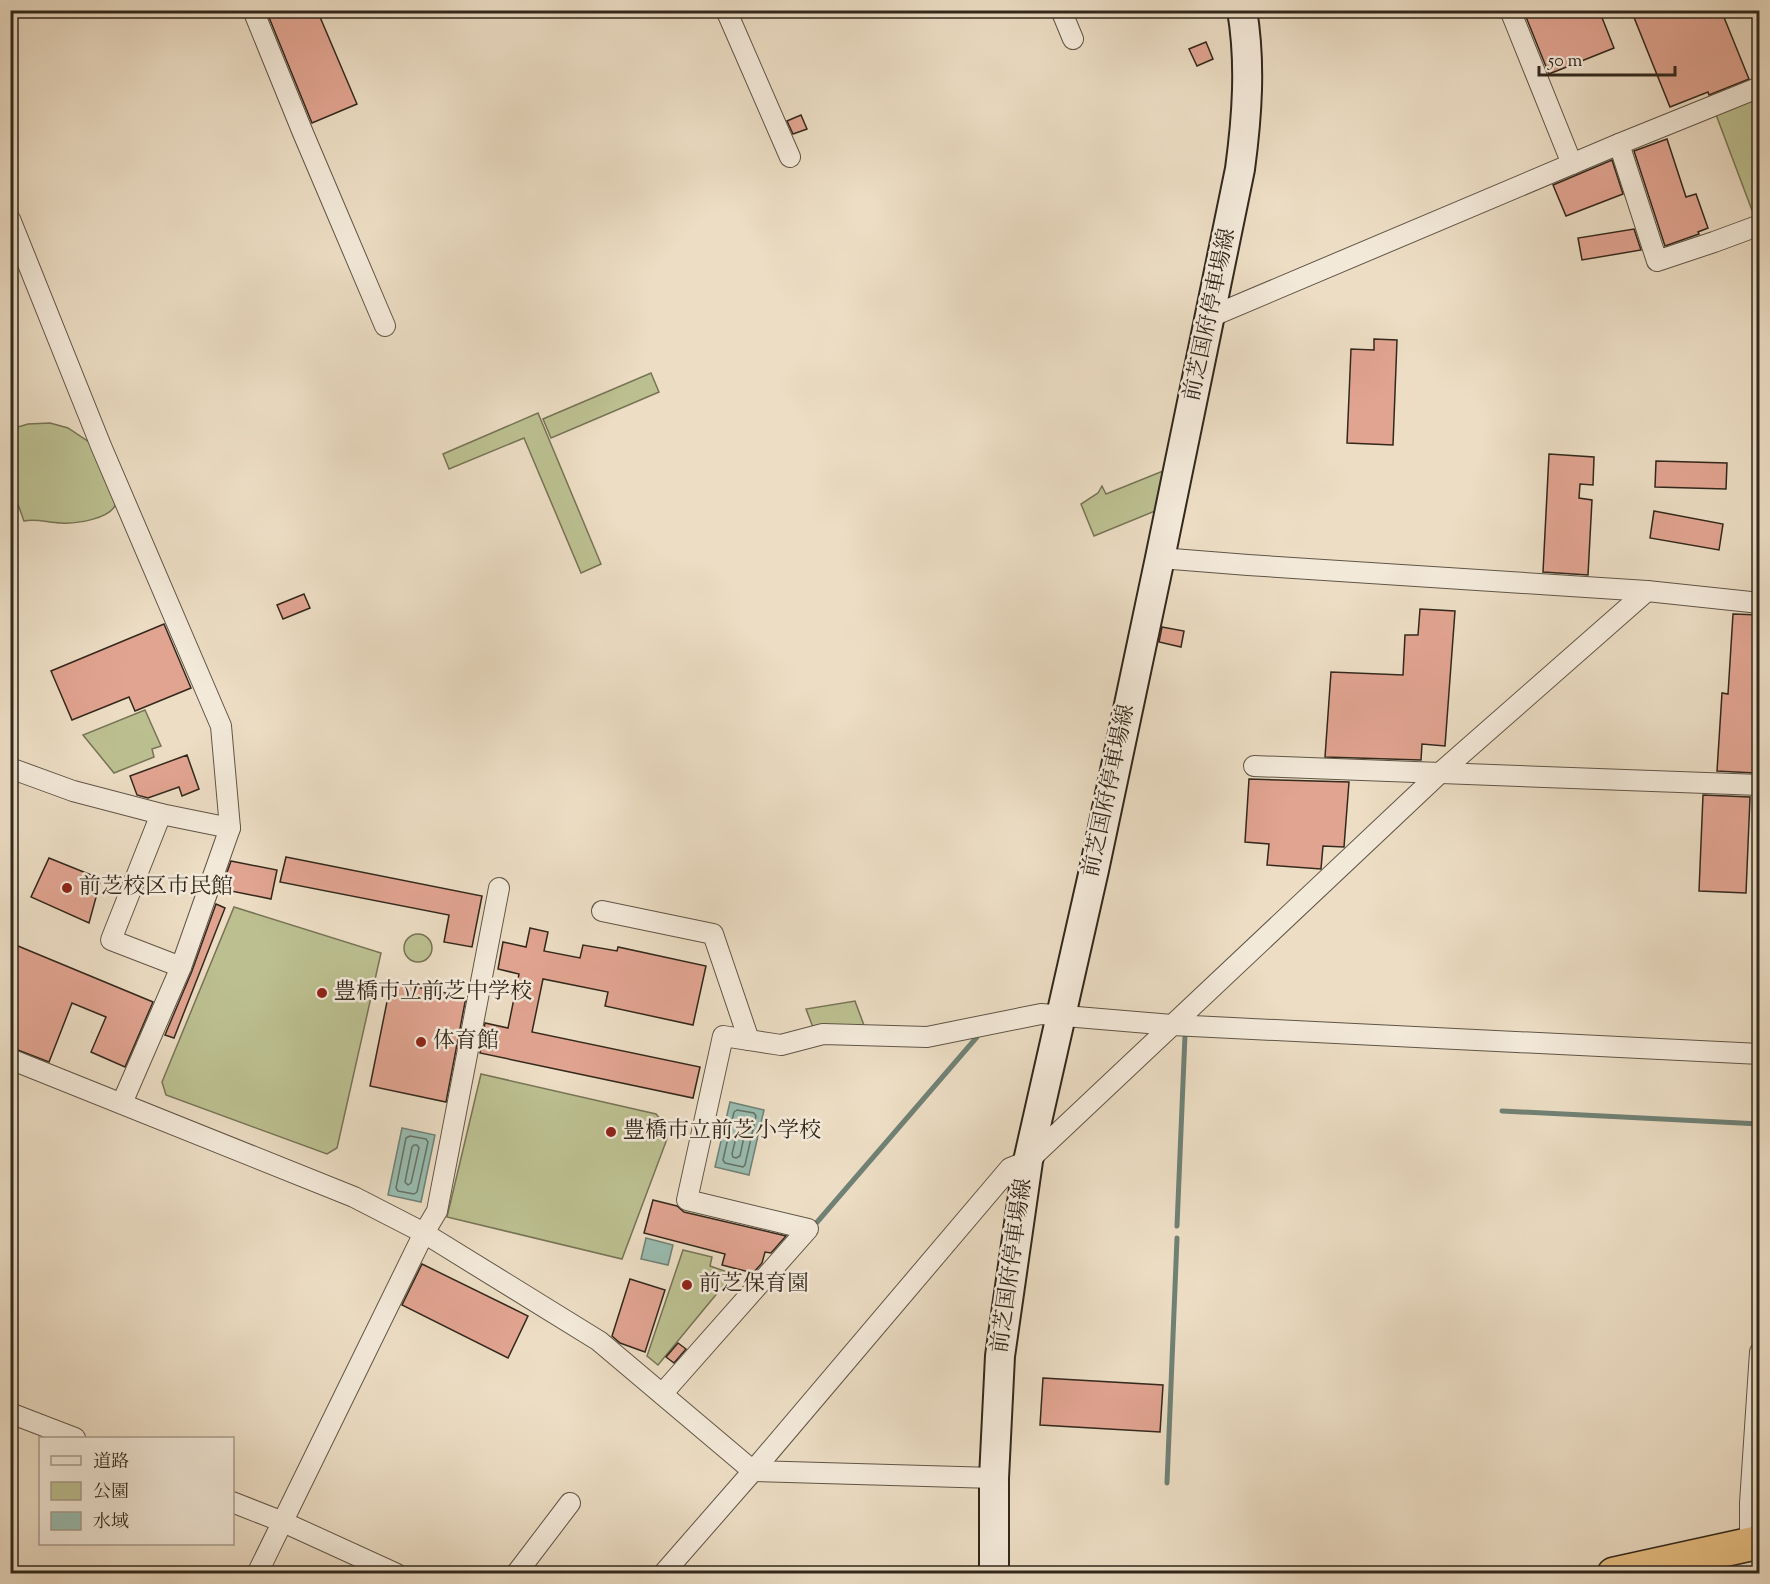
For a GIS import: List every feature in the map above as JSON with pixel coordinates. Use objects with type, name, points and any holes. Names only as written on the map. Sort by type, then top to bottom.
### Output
[{"type":"highway","points":[[1614,1574],[1755,1543]]},
{"type":"main road","name":"前芝国府停車場線","points":[[994,1574],[994,1478],[999,1356],[1028,1161],[1094,870],[1240,169],[1247,92],[1242,10]]},
{"type":"street","points":[[253,10],[385,326]]},
{"type":"street","points":[[726,10],[790,157]]},
{"type":"street","points":[[1061,10],[1073,39]]},
{"type":"street","points":[[1510,10],[1572,164]]},
{"type":"street","points":[[1210,317],[1760,87]]},
{"type":"street","points":[[1620,144],[1657,261],[1760,225]]},
{"type":"street","points":[[10,219],[101,446],[221,726],[230,828],[181,967],[122,1103]]},
{"type":"street","points":[[1160,558],[1248,566],[1647,591],[1760,603]]},
{"type":"street","points":[[663,1574],[1010,1168],[1028,1161],[1441,772],[1647,591]]},
{"type":"street","points":[[1254,766],[1760,785]]},
{"type":"street","points":[[10,768],[73,791],[161,814],[230,828]]},
{"type":"street","points":[[161,814],[111,940],[181,967]]},
{"type":"street","points":[[257,1574],[424,1233],[437,1211],[499,888]]},
{"type":"street","points":[[602,911],[714,934],[749,1040]]},
{"type":"street","points":[[662,1394],[808,1229],[687,1200],[723,1036],[781,1045],[823,1034],[927,1038],[1041,1014],[1172,1025],[1760,1054]]},
{"type":"street","points":[[10,1059],[354,1197],[424,1233],[599,1341],[753,1471],[994,1478]]},
{"type":"street","points":[[1755,1543],[1750,1503],[1760,1352]]},
{"type":"street","points":[[10,1413],[72,1437]]},
{"type":"street","points":[[234,1503],[283,1522],[397,1574]]},
{"type":"street","points":[[516,1574],[570,1503]]},
{"type":"green space","points":[[1752,97],[1759,117],[1760,219],[1756,221],[1715,112]]},
{"type":"green space","points":[[651,373],[659,392],[551,438],[543,419]]},
{"type":"green space","points":[[538,413],[601,564],[581,573],[524,438],[449,469],[443,454]]},
{"type":"green space","points":[[50,423],[68,428],[98,448],[116,503],[108,513],[75,523],[24,521],[11,485],[11,429],[28,424]]},
{"type":"green space","points":[[1168,469],[1160,509],[1094,536],[1081,504],[1098,493],[1102,486],[1106,494]]},
{"type":"green space","points":[[145,710],[161,746],[152,749],[154,757],[114,773],[83,735]]},
{"type":"green space","points":[[234,907],[381,953],[337,1148],[327,1154],[166,1095],[162,1082]]},
{"type":"green space","points":[[418,934],[428,938],[432,948],[428,958],[418,962],[408,958],[404,948],[408,938]]},
{"type":"green space","points":[[855,1001],[865,1028],[814,1030],[806,1009]]},
{"type":"green space","points":[[481,1074],[656,1114],[670,1131],[622,1259],[447,1217]]},
{"type":"green space","points":[[683,1250],[712,1257],[710,1266],[733,1274],[658,1365],[647,1356]]},
{"type":"water","points":[[730,1102],[764,1110],[749,1175],[715,1167]]},
{"type":"water","points":[[402,1128],[435,1135],[421,1202],[388,1195]]},
{"type":"water","points":[[646,1238],[673,1245],[668,1265],[641,1259]]},
{"type":"building","points":[[266,10],[317,10],[357,104],[312,123]]},
{"type":"building","points":[[1542,10],[1599,10],[1614,48],[1549,74],[1526,17]]},
{"type":"building","points":[[1631,10],[1721,10],[1749,79],[1670,107]]},
{"type":"building","points":[[1206,42],[1213,59],[1197,66],[1189,49]]},
{"type":"building","points":[[801,115],[807,129],[793,134],[787,121]]},
{"type":"building","points":[[1667,139],[1686,197],[1696,194],[1708,228],[1698,232],[1699,234],[1665,246],[1634,151]]},
{"type":"building","points":[[1612,160],[1623,194],[1566,216],[1553,185]]},
{"type":"building","points":[[1634,229],[1641,250],[1582,260],[1578,238]]},
{"type":"building","points":[[1374,339],[1397,340],[1393,445],[1347,443],[1351,349],[1374,350]]},
{"type":"building","points":[[1549,454],[1594,457],[1593,485],[1580,484],[1579,498],[1592,500],[1588,575],[1543,572]]},
{"type":"building","points":[[1656,461],[1727,463],[1726,489],[1655,487]]},
{"type":"building","points":[[1654,511],[1723,524],[1719,550],[1650,538]]},
{"type":"building","points":[[304,594],[310,608],[283,619],[277,605]]},
{"type":"building","points":[[1420,609],[1455,611],[1445,746],[1422,744],[1421,760],[1325,757],[1331,672],[1403,675],[1405,635],[1418,635]]},
{"type":"building","points":[[1733,614],[1760,615],[1760,712],[1755,773],[1717,771],[1722,693],[1728,694]]},
{"type":"building","points":[[164,624],[191,688],[135,711],[129,697],[72,720],[51,671]]},
{"type":"building","points":[[1162,627],[1184,631],[1181,647],[1159,642]]},
{"type":"building","points":[[187,755],[199,789],[182,796],[179,787],[148,798],[137,795],[130,776]]},
{"type":"building","points":[[1249,779],[1349,782],[1344,847],[1323,846],[1321,869],[1267,865],[1269,844],[1245,842]]},
{"type":"building","points":[[1703,795],[1750,797],[1746,893],[1699,891]]},
{"type":"building","points":[[286,857],[482,896],[472,947],[444,942],[449,915],[280,882]]},
{"type":"building","name":"前芝校区市民館","points":[[49,858],[101,879],[89,923],[31,897]]},
{"type":"building","points":[[231,861],[277,870],[271,899],[221,889]]},
{"type":"building","points":[[216,904],[225,908],[174,1038],[165,1035],[192,971]]},
{"type":"building","points":[[530,928],[548,932],[544,951],[580,958],[583,945],[617,951],[618,947],[706,966],[693,1025],[605,1006],[608,992],[543,979],[532,1032],[700,1067],[693,1098],[480,1053],[485,1023],[508,1028],[519,974],[498,969],[503,942],[526,947]]},
{"type":"building","points":[[18,946],[153,1002],[125,1067],[91,1052],[106,1017],[72,1003],[49,1062],[10,1047],[10,965]]},
{"type":"building","name":"体育館","points":[[391,982],[466,997],[446,1102],[370,1086]]},
{"type":"building","points":[[653,1200],[677,1206],[684,1212],[786,1236],[771,1253],[765,1252],[762,1263],[753,1273],[722,1265],[725,1254],[644,1233]]},
{"type":"building","points":[[422,1264],[528,1316],[508,1358],[402,1305]]},
{"type":"building","points":[[630,1279],[665,1290],[645,1352],[620,1343],[612,1336]]},
{"type":"building","points":[[678,1343],[686,1349],[674,1363],[666,1357]]},
{"type":"building","points":[[1043,1378],[1163,1385],[1160,1432],[1040,1425]]},
{"type":"waterway","points":[[1177,1226],[1185,1035]]},
{"type":"waterway","points":[[811,1227],[977,1037]]},
{"type":"waterway","points":[[1502,1111],[1760,1124]]},
{"type":"waterway","points":[[1167,1483],[1177,1238]]},
{"type":"place","name":"前芝校区市民館","points":[[67,888]]},
{"type":"place","name":"豊橋市立前芝中学校","points":[[322,993]]},
{"type":"place","name":"体育館","points":[[421,1042]]},
{"type":"place","name":"豊橋市立前芝小学校","points":[[611,1132]]},
{"type":"place","name":"前芝保育園","points":[[687,1285]]}]
